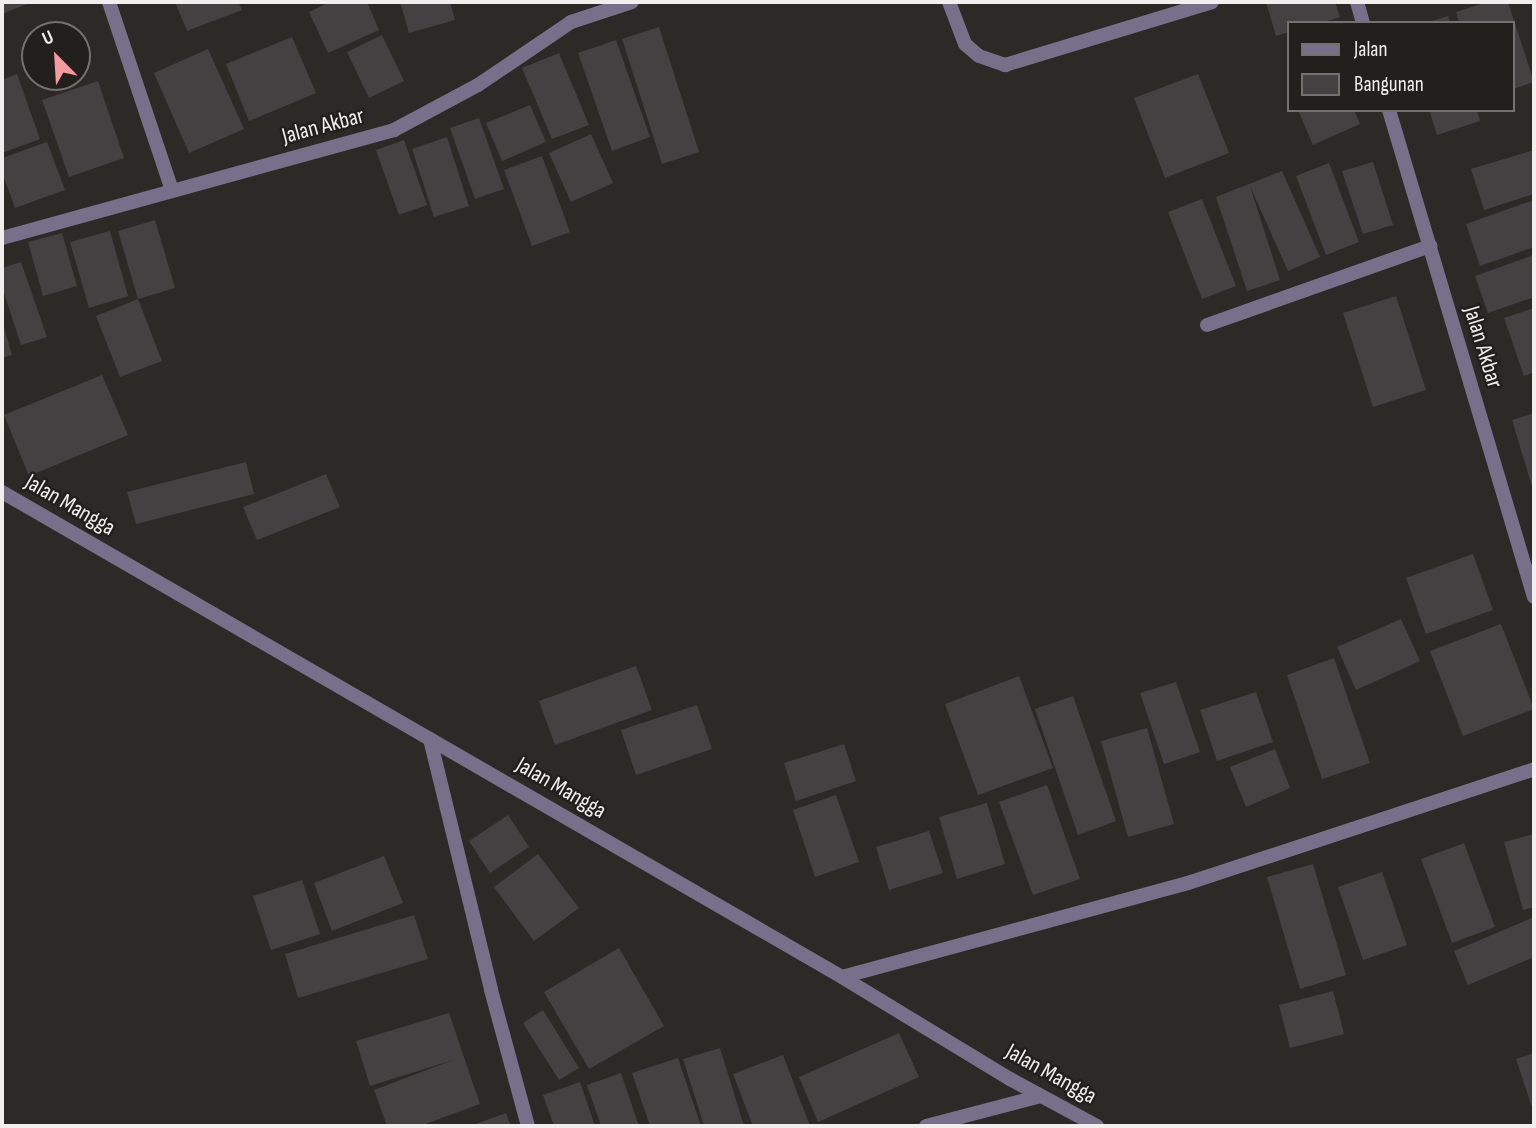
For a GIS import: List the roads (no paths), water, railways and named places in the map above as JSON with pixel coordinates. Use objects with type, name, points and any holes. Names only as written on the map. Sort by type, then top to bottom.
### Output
[{"type":"street","points":[[109,2],[172,190]]},
{"type":"street","name":"Jalan Akbar","points":[[2,238],[394,130],[478,85],[571,22],[632,2]]},
{"type":"street","points":[[949,2],[965,44],[979,56],[1004,65],[1212,2]]},
{"type":"street","points":[[1357,2],[1362,21]]},
{"type":"street","name":"Jalan Akbar","points":[[1390,112],[1534,597]]},
{"type":"street","points":[[1207,325],[1430,246]]},
{"type":"street","name":"Jalan Mangga","points":[[2,492],[1097,1126]]},
{"type":"street","points":[[430,739],[491,990],[528,1126]]},
{"type":"street","points":[[842,977],[1188,883],[1534,769]]},
{"type":"street","points":[[926,1126],[1041,1096]]}]
